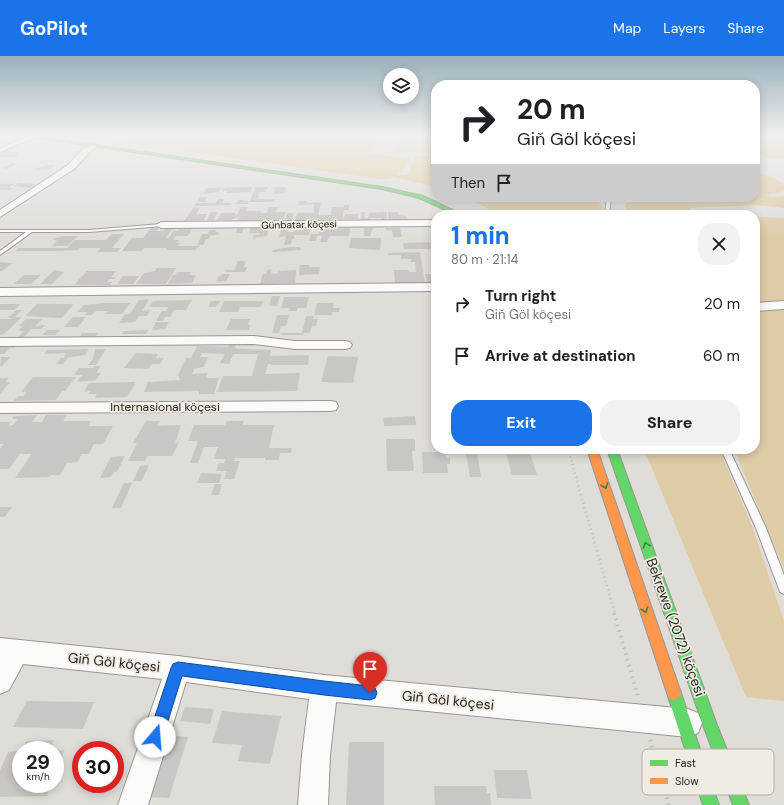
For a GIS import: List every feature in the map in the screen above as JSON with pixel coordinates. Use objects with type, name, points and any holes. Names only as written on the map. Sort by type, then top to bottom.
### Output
[{"type":"main road","points":[[272,171],[382,188],[421,197],[431,202]]},
{"type":"main road","points":[[285,171],[386,186],[431,197]]},
{"type":"main road","points":[[432,202],[450,210]]},
{"type":"main road","points":[[443,202],[462,210]]},
{"type":"main road","name":"Bekrewe (2072) köçesi","points":[[594,454],[691,749]]},
{"type":"main road","name":"Bekrewe (2072) köçesi","points":[[614,454],[719,749]]},
{"type":"main road","name":"Bekrewe (2072) köçesi","points":[[707,795],[711,805]]},
{"type":"main road","name":"Bekrewe (2072) köçesi","points":[[737,795],[741,805]]},
{"type":"street","points":[[0,214],[65,171]]},
{"type":"street","name":"Günbatar köçesi","points":[[162,225],[431,222]]},
{"type":"street","points":[[0,292],[431,287]]},
{"type":"street","points":[[760,307],[784,305]]},
{"type":"street","points":[[0,342],[254,340],[295,345],[345,345]]},
{"type":"street","name":"Internasional köçesi","points":[[0,408],[330,406]]},
{"type":"street","points":[[0,680],[8,651]]},
{"type":"street","name":"Giň Göl köçesi","points":[[8,651],[178,668],[324,688],[644,720],[710,725]]},
{"type":"street","points":[[133,805],[178,668]]},
{"type":"street","points":[[313,805],[316,755],[324,688]]},
{"type":"lane","points":[[0,231],[89,231],[162,225]]},
{"type":"lane","points":[[0,253],[31,231]]},
{"type":"lane","points":[[728,454],[784,589]]},
{"type":"path","points":[[569,454],[653,749]]},
{"type":"path","points":[[666,795],[669,805]]},
{"type":"shaded area","points":[[323,171],[401,171],[397,175],[407,175],[409,171],[431,171],[431,186],[393,177],[389,179],[379,179]]},
{"type":"shaded area","points":[[760,173],[769,176],[784,185],[784,191],[765,195],[771,197],[784,196],[784,208],[757,205],[690,208],[691,210],[627,210],[625,206],[626,202],[760,202]]},
{"type":"shaded area","points":[[474,202],[598,202],[602,205],[602,210],[491,210]]},
{"type":"shaded area","points":[[760,217],[784,218],[784,302],[760,304]]},
{"type":"shaded area","points":[[784,308],[784,569],[736,454],[760,454],[760,310]]},
{"type":"shaded area","points":[[646,454],[721,454],[752,526],[784,621],[784,701],[746,697]]},
{"type":"building","points":[[18,183],[36,184],[30,188],[14,186]]},
{"type":"building","points":[[0,184],[14,184],[8,188],[14,188],[9,190],[0,190]]},
{"type":"building","points":[[252,187],[250,192],[226,193],[227,191],[222,191],[224,188]]},
{"type":"building","points":[[256,187],[268,187],[266,192],[259,192],[258,199],[275,199],[274,202],[249,202]]},
{"type":"building","points":[[273,187],[286,187],[285,193],[274,194],[275,189],[273,189]]},
{"type":"building","points":[[206,188],[221,188],[219,192],[203,194]]},
{"type":"building","points":[[200,197],[207,197],[204,202],[197,202]]},
{"type":"building","points":[[218,199],[224,199],[222,203],[232,203],[231,205],[195,206],[196,203],[216,203]]},
{"type":"building","points":[[238,200],[249,201],[248,204],[236,204]]},
{"type":"building","points":[[299,201],[307,201],[307,203],[321,202],[318,215],[331,215],[332,207],[344,207],[344,205],[349,205],[349,210],[344,210],[342,219],[295,220],[297,213],[314,213],[314,204],[298,205]]},
{"type":"building","points":[[194,207],[200,208],[196,214],[207,214],[204,220],[184,221]]},
{"type":"building","points":[[241,207],[248,207],[246,211],[261,211],[260,213],[267,213],[269,207],[278,207],[276,212],[286,212],[283,220],[238,220],[239,218],[243,217],[234,218],[232,220],[217,220],[221,213],[236,213],[235,215],[237,215]]},
{"type":"building","points":[[211,212],[218,212],[213,220],[207,220]]},
{"type":"building","points":[[361,212],[365,212],[365,218],[369,218],[369,220],[361,221]]},
{"type":"building","points":[[387,212],[387,220],[381,220],[382,218],[368,218],[369,213]]},
{"type":"building","points":[[388,212],[398,212],[398,215],[406,216],[407,220],[388,220]]},
{"type":"building","points":[[287,213],[294,213],[292,221],[285,221]]},
{"type":"building","points":[[346,214],[358,214],[358,219],[343,219]]},
{"type":"building","points":[[238,227],[244,227],[242,233],[236,233]]},
{"type":"building","points":[[251,227],[269,227],[267,236],[253,238],[254,235],[259,235],[260,233],[249,233]]},
{"type":"building","points":[[282,227],[289,227],[287,232],[294,232],[296,227],[311,227],[309,235],[294,235],[294,239],[292,239],[291,244],[284,245],[286,236],[279,237]]},
{"type":"building","points":[[151,228],[159,228],[157,231],[164,231],[166,228],[173,228],[166,238],[169,238],[173,231],[178,231],[179,229],[192,229],[188,236],[175,236],[173,240],[179,240],[177,243],[180,243],[178,246],[197,246],[202,234],[208,234],[209,230],[217,230],[215,232],[219,232],[218,235],[211,235],[208,239],[206,239],[203,245],[200,245],[195,250],[144,248],[141,251],[122,251],[132,238],[143,238]]},
{"type":"building","points":[[319,228],[350,228],[349,236],[329,236],[327,242],[320,242],[322,236],[317,236],[316,241],[309,241],[311,234],[318,234]]},
{"type":"building","points":[[364,228],[373,228],[370,236],[364,236]]},
{"type":"building","points":[[385,228],[400,228],[402,237],[393,237],[392,230],[385,230]]},
{"type":"building","points":[[112,234],[124,234],[112,248],[121,248],[117,252],[97,252],[101,248],[80,248],[78,250],[56,251],[16,251],[19,248],[67,248],[75,240],[106,240]]},
{"type":"building","points":[[63,236],[78,236],[67,246],[52,246],[57,241],[52,239]]},
{"type":"building","points":[[351,238],[381,238],[380,250],[349,248]]},
{"type":"building","points":[[431,242],[431,249],[404,249],[403,243]]},
{"type":"building","points":[[300,247],[301,250],[273,252],[272,250]]},
{"type":"building","points":[[420,252],[425,283],[395,283],[394,270],[409,270],[409,272],[416,272],[415,262],[411,262],[411,259],[401,259],[401,255],[388,255],[388,253]]},
{"type":"building","points":[[238,261],[246,261],[244,267],[247,267],[245,272],[225,272],[227,270],[234,270]]},
{"type":"building","points":[[0,262],[13,263],[0,271]]},
{"type":"building","points":[[300,265],[320,267],[319,274],[299,275]]},
{"type":"building","points":[[157,268],[176,268],[166,284],[136,284],[144,273],[155,271]]},
{"type":"building","points":[[271,269],[271,274],[278,273],[279,271],[296,270],[295,283],[260,284],[263,274],[266,274],[267,270]]},
{"type":"building","points":[[54,270],[64,272],[52,284],[40,284]]},
{"type":"building","points":[[87,271],[116,271],[111,277],[116,277],[114,279],[109,279],[107,282],[112,282],[110,285],[74,285]]},
{"type":"building","points":[[177,272],[191,272],[189,275],[196,275],[192,283],[168,284],[173,275]]},
{"type":"building","points":[[222,274],[230,274],[226,281],[216,282],[219,276]]},
{"type":"building","points":[[425,274],[431,274],[431,283],[427,283]]},
{"type":"building","points":[[24,275],[41,275],[31,284],[13,284]]},
{"type":"building","points":[[123,276],[139,276],[133,284],[117,284]]},
{"type":"building","points":[[272,296],[280,296],[277,306],[269,306]]},
{"type":"building","points":[[284,297],[309,297],[306,308],[297,308],[297,311],[288,311],[289,308],[281,308]]},
{"type":"building","points":[[149,299],[142,311],[150,310],[147,316],[139,316],[135,322],[119,323],[125,314],[130,314],[139,300]]},
{"type":"building","points":[[192,300],[186,310],[174,310],[170,317],[165,317],[163,321],[156,321],[162,311],[166,311],[168,307],[149,307],[153,301]]},
{"type":"building","points":[[211,301],[220,301],[216,307],[208,307]]},
{"type":"building","points":[[224,301],[263,301],[261,307],[240,307],[238,312],[219,312]]},
{"type":"building","points":[[130,303],[122,314],[105,314],[108,311],[96,311],[92,315],[84,315],[87,312],[77,312],[84,305]]},
{"type":"building","points":[[317,303],[334,303],[333,308],[340,308],[339,312],[332,312],[332,315],[314,315]]},
{"type":"building","points":[[0,304],[20,304],[14,310],[0,310]]},
{"type":"building","points":[[37,304],[74,304],[62,318],[25,316]]},
{"type":"building","points":[[16,310],[22,310],[15,317],[22,317],[4,334],[0,335],[0,319],[12,319],[13,318],[8,318]]},
{"type":"building","points":[[277,315],[289,315],[286,326],[281,326],[279,333],[272,333]]},
{"type":"building","points":[[306,316],[314,316],[313,319],[318,319],[316,326],[312,326],[310,333],[304,333],[303,335],[280,335],[281,333],[302,333]]},
{"type":"building","points":[[73,317],[86,317],[78,327],[64,327]]},
{"type":"building","points":[[26,319],[42,319],[36,326],[45,325],[41,329],[31,329],[24,337],[18,337],[24,331],[18,331],[23,326],[19,326]]},
{"type":"building","points":[[231,319],[250,319],[248,325],[250,325],[249,330],[226,330]]},
{"type":"building","points":[[156,322],[169,322],[165,329],[152,330]]},
{"type":"building","points":[[47,330],[60,330],[55,335],[42,335]]},
{"type":"building","points":[[148,330],[146,334],[122,334],[123,331]]},
{"type":"building","points":[[82,333],[98,333],[96,336],[80,337]]},
{"type":"building","points":[[16,345],[4,354],[0,354],[0,346]]},
{"type":"building","points":[[229,345],[236,345],[235,348],[242,349],[271,350],[270,356],[309,355],[308,365],[268,364],[265,374],[300,373],[297,391],[217,392],[223,376],[252,376],[258,354],[233,354],[229,364],[220,363],[225,354],[202,353],[200,357],[208,357],[204,367],[194,369],[192,374],[208,373],[206,378],[219,378],[214,394],[199,394],[199,391],[144,392],[148,382],[180,380],[178,375],[186,358],[191,358],[197,346],[228,347]]},
{"type":"building","points":[[89,349],[85,355],[64,358],[66,353],[44,354],[47,350]]},
{"type":"building","points":[[95,349],[106,349],[96,365],[88,365],[93,359]]},
{"type":"building","points":[[136,353],[158,354],[156,358],[164,358],[160,364],[152,364],[148,369],[124,368]]},
{"type":"building","points":[[328,356],[358,357],[353,383],[321,382]]},
{"type":"building","points":[[1,357],[11,357],[2,366],[0,366]]},
{"type":"building","points":[[61,358],[68,358],[63,364],[56,364]]},
{"type":"building","points":[[94,366],[101,366],[96,373],[101,373],[96,380],[77,382],[82,375],[74,375],[79,368],[93,368]]},
{"type":"building","points":[[33,377],[76,377],[65,391],[62,391],[56,400],[14,401],[18,396],[24,396],[27,392],[21,392]]},
{"type":"building","points":[[0,378],[9,378],[5,382],[10,382],[0,394]]},
{"type":"building","points":[[136,382],[127,397],[95,398],[97,394],[88,394],[90,391],[84,392],[89,383]]},
{"type":"building","points":[[37,415],[32,422],[42,422],[46,415],[67,415],[63,421],[91,421],[88,426],[113,426],[103,444],[94,444],[89,454],[82,454],[77,462],[67,463],[60,475],[51,475],[49,477],[15,478],[32,454],[20,454],[9,469],[0,469],[0,449],[4,444],[0,444],[0,422],[11,422],[8,426],[13,425],[18,419],[12,419],[14,416]]},
{"type":"building","points":[[415,416],[416,425],[384,426],[383,418]]},
{"type":"building","points":[[146,421],[160,421],[157,426],[181,425],[175,443],[179,442],[172,456],[147,456],[145,461],[128,461],[137,443],[133,443]]},
{"type":"building","points":[[227,421],[244,421],[242,425],[274,425],[269,448],[292,448],[291,453],[280,453],[279,460],[265,460],[265,458],[235,458],[234,461],[240,461],[234,479],[224,479],[227,471],[216,471],[219,463],[224,463],[226,459],[214,459],[218,447],[204,447],[198,463],[190,463],[198,441],[188,441],[194,425],[225,425]]},
{"type":"building","points":[[386,439],[415,439],[415,451],[412,451],[414,471],[387,471]]},
{"type":"building","points":[[422,452],[431,452],[431,454],[445,454],[446,458],[450,458],[450,464],[447,464],[448,473],[423,473]]},
{"type":"building","points":[[466,454],[477,454],[481,477],[470,477]]},
{"type":"building","points":[[506,454],[531,454],[537,475],[512,475]]},
{"type":"building","points":[[125,456],[117,472],[113,472],[111,477],[100,478],[111,457]]},
{"type":"building","points":[[149,465],[142,481],[133,481],[140,466]]},
{"type":"building","points":[[201,473],[222,474],[219,483],[197,483]]},
{"type":"building","points":[[124,483],[132,483],[121,508],[112,508]]},
{"type":"building","points":[[215,484],[222,484],[219,495],[211,495]]},
{"type":"building","points":[[0,507],[12,507],[5,517],[0,517]]},
{"type":"building","points":[[27,701],[94,702],[83,729],[13,727]]},
{"type":"building","points":[[185,707],[214,709],[210,724],[180,721]]},
{"type":"building","points":[[222,711],[281,716],[270,764],[238,761],[242,745],[212,743]]},
{"type":"building","points":[[169,735],[188,737],[169,798],[149,797]]},
{"type":"building","points":[[54,740],[54,741],[26,741]]},
{"type":"building","points":[[349,742],[384,742],[384,805],[346,805]]},
{"type":"building","points":[[8,752],[12,752],[12,793],[48,793],[47,796],[0,797],[0,770]]},
{"type":"building","points":[[494,770],[527,770],[532,799],[497,798]]},
{"type":"building","points":[[434,786],[486,786],[487,793],[490,793],[491,805],[435,805]]},
{"type":"traffic: fast","points":[[266,171],[382,188],[421,197],[431,202]]},
{"type":"traffic: fast","points":[[432,202],[450,210]]},
{"type":"traffic: fast","points":[[614,454],[719,749]]},
{"type":"traffic: fast","points":[[674,693],[692,749]]},
{"type":"traffic: fast","points":[[708,795],[711,805]]},
{"type":"traffic: fast","points":[[737,795],[741,805]]},
{"type":"traffic: slow","points":[[594,454],[674,693]]},
{"type":"route","points":[[155,737],[178,668],[370,693]]}]
